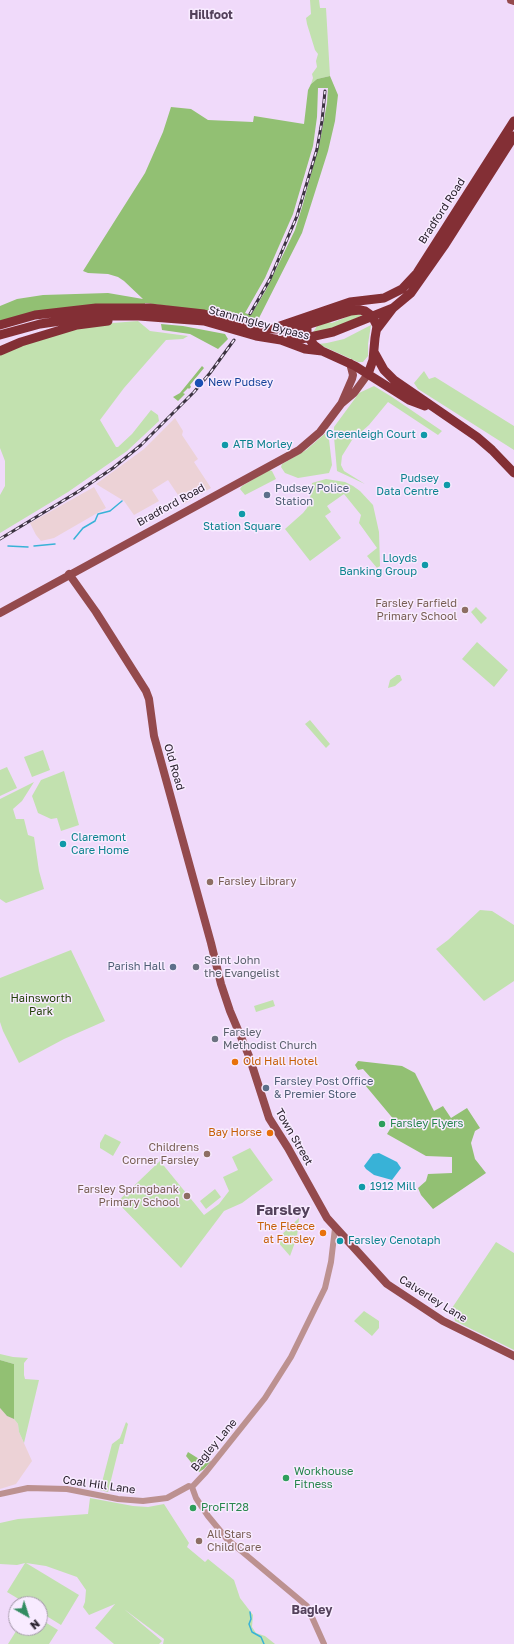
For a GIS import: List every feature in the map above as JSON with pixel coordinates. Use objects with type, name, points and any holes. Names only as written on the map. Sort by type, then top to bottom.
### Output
[{"type":"highway","name":"Bradford Road","points":[[271,329],[350,302],[376,300],[394,295],[410,282],[514,121]]},
{"type":"highway","name":"Bradford Road","points":[[393,308],[418,285],[514,136]]},
{"type":"highway","name":"Stanningley Bypass","points":[[0,325],[35,315],[96,308],[148,308],[204,314],[248,326],[271,329],[294,329],[356,310],[365,311],[372,316]]},
{"type":"highway","points":[[281,340],[296,340],[333,332],[393,308]]},
{"type":"highway","points":[[377,329],[393,308]]},
{"type":"highway","points":[[318,313],[312,317],[307,331],[308,338],[314,345],[322,351],[354,365],[409,400],[434,409]]},
{"type":"highway","name":"Stanningley Bypass","points":[[0,335],[40,324],[94,316],[139,316],[204,321],[256,336],[281,340],[305,349],[322,351]]},
{"type":"highway","points":[[368,374],[372,367],[377,329],[376,321],[372,316]]},
{"type":"highway","points":[[0,351],[21,342],[76,325],[121,319],[168,318]]},
{"type":"highway","points":[[354,365],[366,364],[374,352]]},
{"type":"highway","points":[[374,352],[388,375],[492,450],[514,473]]},
{"type":"main road","name":"Bradford Road","points":[[341,404],[352,379],[354,365]]},
{"type":"main road","name":"Bradford Road","points":[[0,612],[299,450],[320,432],[341,404],[354,393],[368,374]]},
{"type":"main road","name":"Old Road","points":[[70,574],[146,690],[149,699],[154,736],[211,943],[220,984]]},
{"type":"main road","name":"Town Street","points":[[220,984],[249,1056],[269,1118],[288,1148],[327,1218],[335,1228]]},
{"type":"main road","name":"Calverley Lane","points":[[335,1228],[388,1284],[406,1297],[443,1321],[514,1356]]},
{"type":"street","name":"Bagley Lane","points":[[324,1644],[307,1606],[227,1539],[208,1516],[196,1498],[192,1487],[206,1472],[265,1398],[291,1357],[325,1288],[331,1262],[335,1228]]},
{"type":"street","name":"Coal Hill Lane","points":[[0,1494],[28,1488],[67,1489],[118,1499],[143,1501],[167,1498],[189,1486],[192,1487]]},
{"type":"shaded area","points":[[175,418],[183,431],[182,435],[198,459],[194,462],[211,488],[184,504],[168,480],[152,490],[159,501],[134,515],[124,501],[96,484],[144,449]]},
{"type":"shaded area","points":[[94,487],[106,508],[54,538],[41,541],[30,523]]},
{"type":"shaded area","points":[[0,1408],[7,1416],[14,1419],[18,1424],[19,1432],[32,1461],[16,1484],[0,1489]]},
{"type":"green space","points":[[310,0],[319,0],[320,8],[326,8],[330,76],[317,79],[311,84],[313,78],[312,74],[317,67],[316,61],[318,54],[315,50],[306,18],[311,14]]},
{"type":"green space","points":[[330,76],[338,95],[335,121],[328,151],[302,233],[257,322],[206,311],[145,303],[145,306],[0,321],[0,306],[17,299],[43,295],[108,293],[143,299],[118,277],[108,274],[88,273],[83,271],[145,173],[163,132],[171,107],[191,109],[208,120],[253,122],[254,116],[304,124],[308,90],[311,84],[317,79]],"holes":[[[318,88],[328,88],[327,103],[320,141],[295,230],[266,290],[251,315],[245,313],[265,278],[293,214],[313,146],[317,117]]]},
{"type":"green space","points":[[354,314],[363,315],[339,326],[312,334],[317,326],[328,322],[332,323]]},
{"type":"green space","points":[[138,321],[150,331],[188,336],[183,339],[166,340],[124,388],[100,420],[116,447],[118,447],[132,434],[151,410],[158,415],[159,421],[127,451],[68,492],[0,533],[0,495],[5,486],[5,461],[0,448],[0,355],[21,346],[69,331],[100,324]]},
{"type":"green space","points":[[161,324],[183,326],[225,334],[228,339],[218,349],[190,334],[162,330]]},
{"type":"green space","points":[[371,325],[368,356],[363,362],[358,362],[318,344],[344,339]]},
{"type":"green space","points":[[202,366],[204,368],[190,385],[191,387],[183,393],[185,394],[178,401],[173,397],[180,393]]},
{"type":"green space","points":[[424,371],[429,379],[435,377],[514,426],[514,450],[418,389],[414,383]]},
{"type":"green space","points":[[374,386],[442,431],[438,435],[388,402],[369,425],[352,440],[342,456],[341,465],[344,471],[365,484],[337,471],[334,427],[359,393]]},
{"type":"green space","points":[[328,431],[332,465],[329,473],[298,478],[285,473],[281,467],[282,464],[306,450]]},
{"type":"green space","points":[[269,470],[272,471],[276,479],[245,495],[240,489],[242,486]]},
{"type":"green space","points":[[326,479],[345,482],[353,486],[373,505],[379,532],[380,566],[377,568],[367,556],[377,548],[359,523],[361,515],[344,494],[327,506],[331,512],[325,516],[341,538],[310,561],[285,529],[307,508],[312,483]]},
{"type":"green space","points":[[476,607],[487,618],[481,624],[471,612]]},
{"type":"green space","points":[[477,642],[508,670],[494,687],[462,659]]},
{"type":"green space","points":[[397,675],[400,675],[402,680],[395,686],[388,688],[390,680]]},
{"type":"green space","points":[[310,720],[330,744],[326,748],[305,724]]},
{"type":"green space","points":[[43,750],[50,770],[32,777],[24,757]]},
{"type":"green space","points":[[7,767],[17,788],[0,796],[0,770]]},
{"type":"green space","points":[[64,771],[79,825],[61,831],[57,818],[51,819],[38,813],[32,796],[41,780]]},
{"type":"green space","points":[[34,782],[22,801],[13,809],[16,819],[24,819],[28,835],[34,837],[39,871],[44,889],[6,903],[0,899],[0,799]]},
{"type":"green space","points":[[480,910],[492,911],[514,925],[514,981],[484,1001],[436,949],[448,940]]},
{"type":"green space","name":"Hainsworth Park","points":[[71,950],[105,1021],[64,1039],[19,1063],[0,1022],[0,978]]},
{"type":"green space","points":[[273,1000],[275,1006],[256,1012],[254,1006]]},
{"type":"green space","points":[[358,1061],[402,1066],[415,1073],[434,1111],[443,1106],[451,1118],[467,1108],[480,1128],[475,1131],[471,1143],[475,1159],[486,1173],[433,1209],[421,1195],[418,1188],[426,1181],[428,1174],[452,1173],[452,1157],[426,1156],[387,1134],[395,1121],[365,1085],[372,1079],[363,1069],[358,1070],[355,1065]]},
{"type":"green space","points":[[105,1134],[121,1142],[113,1156],[100,1148],[100,1143]]},
{"type":"green space","name":"Farsley Springbank Primary School","points":[[250,1148],[273,1180],[242,1203],[224,1211],[181,1268],[117,1202],[160,1161],[204,1215],[219,1204],[229,1191],[223,1177],[238,1170],[232,1157]]},
{"type":"green space","points":[[215,1189],[221,1197],[206,1209],[200,1201]]},
{"type":"green space","points":[[299,1218],[297,1237],[290,1256],[276,1240]]},
{"type":"green space","points":[[496,1242],[514,1253],[514,1350],[455,1321],[452,1308]]},
{"type":"green space","points":[[364,1311],[379,1321],[379,1328],[372,1336],[354,1321]]},
{"type":"green space","points":[[0,1354],[28,1358],[24,1363],[25,1379],[39,1380],[24,1443],[19,1432],[18,1424],[14,1419],[14,1364],[0,1360]]},
{"type":"green space","points":[[0,1360],[14,1364],[14,1419],[7,1416],[0,1408]]},
{"type":"green space","points":[[126,1422],[128,1424],[123,1444],[120,1444],[108,1492],[100,1490],[112,1444],[120,1438]]},
{"type":"green space","points":[[188,1452],[204,1462],[208,1460],[211,1461],[199,1472],[186,1456]]},
{"type":"green space","points":[[90,1498],[133,1506],[148,1507],[164,1504],[189,1543],[187,1547],[205,1562],[208,1559],[234,1580],[240,1598],[253,1615],[252,1627],[256,1633],[265,1636],[275,1644],[163,1644],[164,1639],[124,1609],[162,1641],[159,1644],[114,1644],[95,1628],[115,1604],[89,1615],[83,1607],[86,1590],[77,1577],[46,1566],[26,1563],[79,1595],[61,1625],[48,1617],[48,1596],[14,1596],[7,1592],[25,1563],[17,1565],[0,1564],[0,1523],[18,1519],[88,1514]]},
{"type":"green space","points":[[48,1624],[58,1630],[49,1644],[8,1644],[13,1636],[48,1636]]},
{"type":"water","points":[[379,1153],[397,1162],[401,1168],[392,1180],[374,1175],[364,1166],[373,1154]]},
{"type":"waterway","points":[[74,539],[83,528],[95,521],[98,514],[110,511],[122,501]]},
{"type":"waterway","points":[[34,546],[55,544]]},
{"type":"waterway","points":[[8,546],[28,547]]},
{"type":"waterway","points":[[250,1612],[251,1619],[249,1624],[252,1632],[261,1637],[264,1644]]},
{"type":"railway","points":[[250,314],[270,279],[297,216],[317,149],[325,91]]},
{"type":"railway","points":[[0,539],[79,491],[113,468],[141,445],[194,392],[234,340]]},
{"type":"place","name":"New Pudsey","points":[[199,383]]},
{"type":"place","name":"Greenleigh Court","points":[[424,435]]},
{"type":"place","name":"ATB Morley","points":[[225,445]]},
{"type":"place","name":"Pudsey Data Centre","points":[[447,485]]},
{"type":"place","name":"Pudsey Police Station","points":[[267,495]]},
{"type":"place","name":"Station Square","points":[[242,514]]},
{"type":"place","name":"Lloyds Banking Group","points":[[425,565]]},
{"type":"place","name":"Farsley Farfield Primary School","points":[[465,610]]},
{"type":"place","name":"Claremont Care Home","points":[[63,844]]},
{"type":"place","name":"Farsley Library","points":[[210,882]]},
{"type":"place","name":"Parish Hall","points":[[173,967]]},
{"type":"place","name":"Saint John the Evangelist","points":[[196,967]]},
{"type":"place","name":"Farsley Methodist Church","points":[[215,1039]]},
{"type":"place","name":"Old Hall Hotel","points":[[235,1062]]},
{"type":"place","name":"Farsley Post Office & Premier Store","points":[[266,1088]]},
{"type":"place","name":"Farsley Flyers","points":[[382,1124]]},
{"type":"place","name":"Bay Horse","points":[[270,1133]]},
{"type":"place","name":"Childrens Corner Farsley","points":[[207,1154]]},
{"type":"place","name":"1912 Mill","points":[[362,1187]]},
{"type":"place","name":"Farsley Springbank Primary School","points":[[187,1196]]},
{"type":"place","name":"The Fleece at Farsley","points":[[323,1233]]},
{"type":"place","name":"Farsley Cenotaph","points":[[340,1241]]},
{"type":"place","name":"Workhouse Fitness","points":[[286,1478]]},
{"type":"place","name":"ProFIT28","points":[[193,1508]]},
{"type":"place","name":"All Stars Child Care","points":[[199,1541]]},
{"type":"district","name":"Hillfoot","points":[[211,15]]},
{"type":"district","name":"Farsley","points":[[283,1210]]},
{"type":"district","name":"Bagley","points":[[312,1610]]}]
